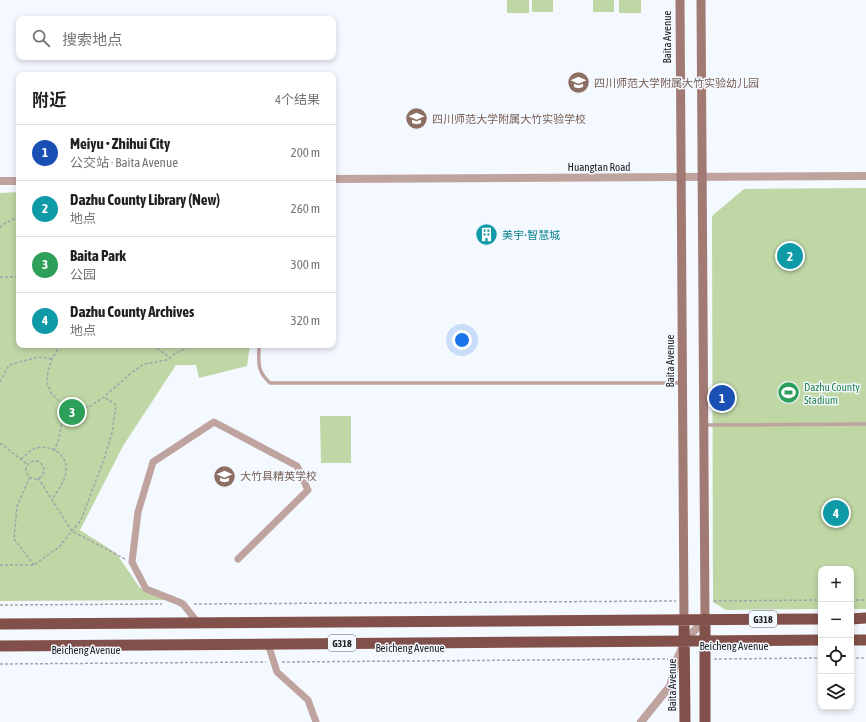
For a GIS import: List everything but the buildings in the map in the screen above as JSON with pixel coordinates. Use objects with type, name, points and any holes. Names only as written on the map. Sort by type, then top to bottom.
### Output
[{"type":"highway","points":[[854,618],[866,618]]},
{"type":"highway","points":[[705,619],[706,722]]},
{"type":"highway","name":"G318","points":[[0,624],[818,619]]},
{"type":"highway","name":"Baita Avenue","points":[[684,620],[686,722]]},
{"type":"highway","name":"Beicheng Avenue","points":[[0,646],[818,640]]},
{"type":"highway","points":[[854,640],[866,640]]},
{"type":"main road","name":"Baita Avenue","points":[[680,0],[684,620]]},
{"type":"main road","points":[[701,0],[705,619]]},
{"type":"street","name":"Huangtan Road","points":[[336,179],[866,176]]},
{"type":"street","points":[[0,181],[16,181]]},
{"type":"street","points":[[198,623],[183,604],[146,588],[132,562],[138,512],[153,462],[214,422],[297,466],[308,490],[238,559]]},
{"type":"street","points":[[641,722],[670,686],[677,659],[685,641],[705,619]]},
{"type":"street","points":[[268,644],[277,672],[308,700],[316,722]]},
{"type":"lane","points":[[259,348],[258,368],[262,376],[270,383],[683,383]]},
{"type":"lane","points":[[704,425],[866,424]]},
{"type":"path","points":[[0,228],[16,218]]},
{"type":"path","points":[[0,277],[16,276]]},
{"type":"path","points":[[58,348],[52,359],[48,371],[47,382],[51,393],[60,402],[71,407],[89,407],[104,397],[131,373],[144,364],[164,361],[188,348]]},
{"type":"path","points":[[157,348],[170,358]]},
{"type":"path","points":[[0,382],[9,365],[38,357],[52,359]]},
{"type":"path","points":[[0,564],[34,565],[59,547],[81,520],[112,433],[116,406],[104,397]]},
{"type":"path","points":[[54,450],[58,441],[66,405]]},
{"type":"path","points":[[0,442],[28,465]]},
{"type":"path","points":[[21,459],[30,451],[37,448],[46,447],[54,450],[62,456],[65,460],[66,470],[63,482],[52,499]]},
{"type":"path","points":[[36,461],[41,463],[44,469],[43,474],[38,478],[32,478],[28,474],[28,465],[36,461]]},
{"type":"path","points":[[30,476],[17,506],[14,538],[34,565]]},
{"type":"path","points":[[38,478],[72,531],[132,562]]},
{"type":"path","points":[[705,601],[818,600]]},
{"type":"path","points":[[854,600],[866,600]]},
{"type":"path","points":[[183,604],[684,601]]},
{"type":"path","points":[[0,605],[167,604]]},
{"type":"path","name":"Beicheng Avenue","points":[[705,659],[818,658]]},
{"type":"path","points":[[854,658],[866,658]]},
{"type":"path","name":"Beicheng Avenue","points":[[0,664],[677,659]]},
{"type":"green space","points":[[507,0],[529,0],[529,13],[507,13]]},
{"type":"green space","points":[[532,0],[553,0],[553,12],[532,12]]},
{"type":"green space","points":[[593,0],[614,0],[614,12],[593,12]]},
{"type":"green space","points":[[619,0],[641,0],[641,13],[619,13]]},
{"type":"green space","name":"Dazhu County Stadium","points":[[866,188],[866,609],[854,609],[854,566],[818,566],[818,609],[726,610],[713,602],[712,216],[744,189]]},
{"type":"green space","points":[[16,192],[16,348],[250,348],[247,366],[199,378],[196,365],[176,365],[123,446],[80,530],[116,553],[140,588],[168,600],[0,601],[0,193]]},
{"type":"green space","points":[[320,416],[351,416],[351,463],[321,463]]},
{"type":"place","name":"四川师范大学附属大竹实验幼儿园","points":[[578,83]]},
{"type":"place","name":"四川师范大学附属大竹实验学校","points":[[416,119]]},
{"type":"place","name":"美宇•智慧城","points":[[487,235]]},
{"type":"place","name":"Dazhu County Library (New)","points":[[790,256]]},
{"type":"place","name":"Dazhu County Stadium","points":[[789,393]]},
{"type":"place","name":"Meiyu • Zhihui City","points":[[722,398]]},
{"type":"place","name":"Baita Park","points":[[72,412]]},
{"type":"place","name":"大竹县精英学校","points":[[225,476]]},
{"type":"place","name":"Dazhu County Archives","points":[[836,513]]}]
